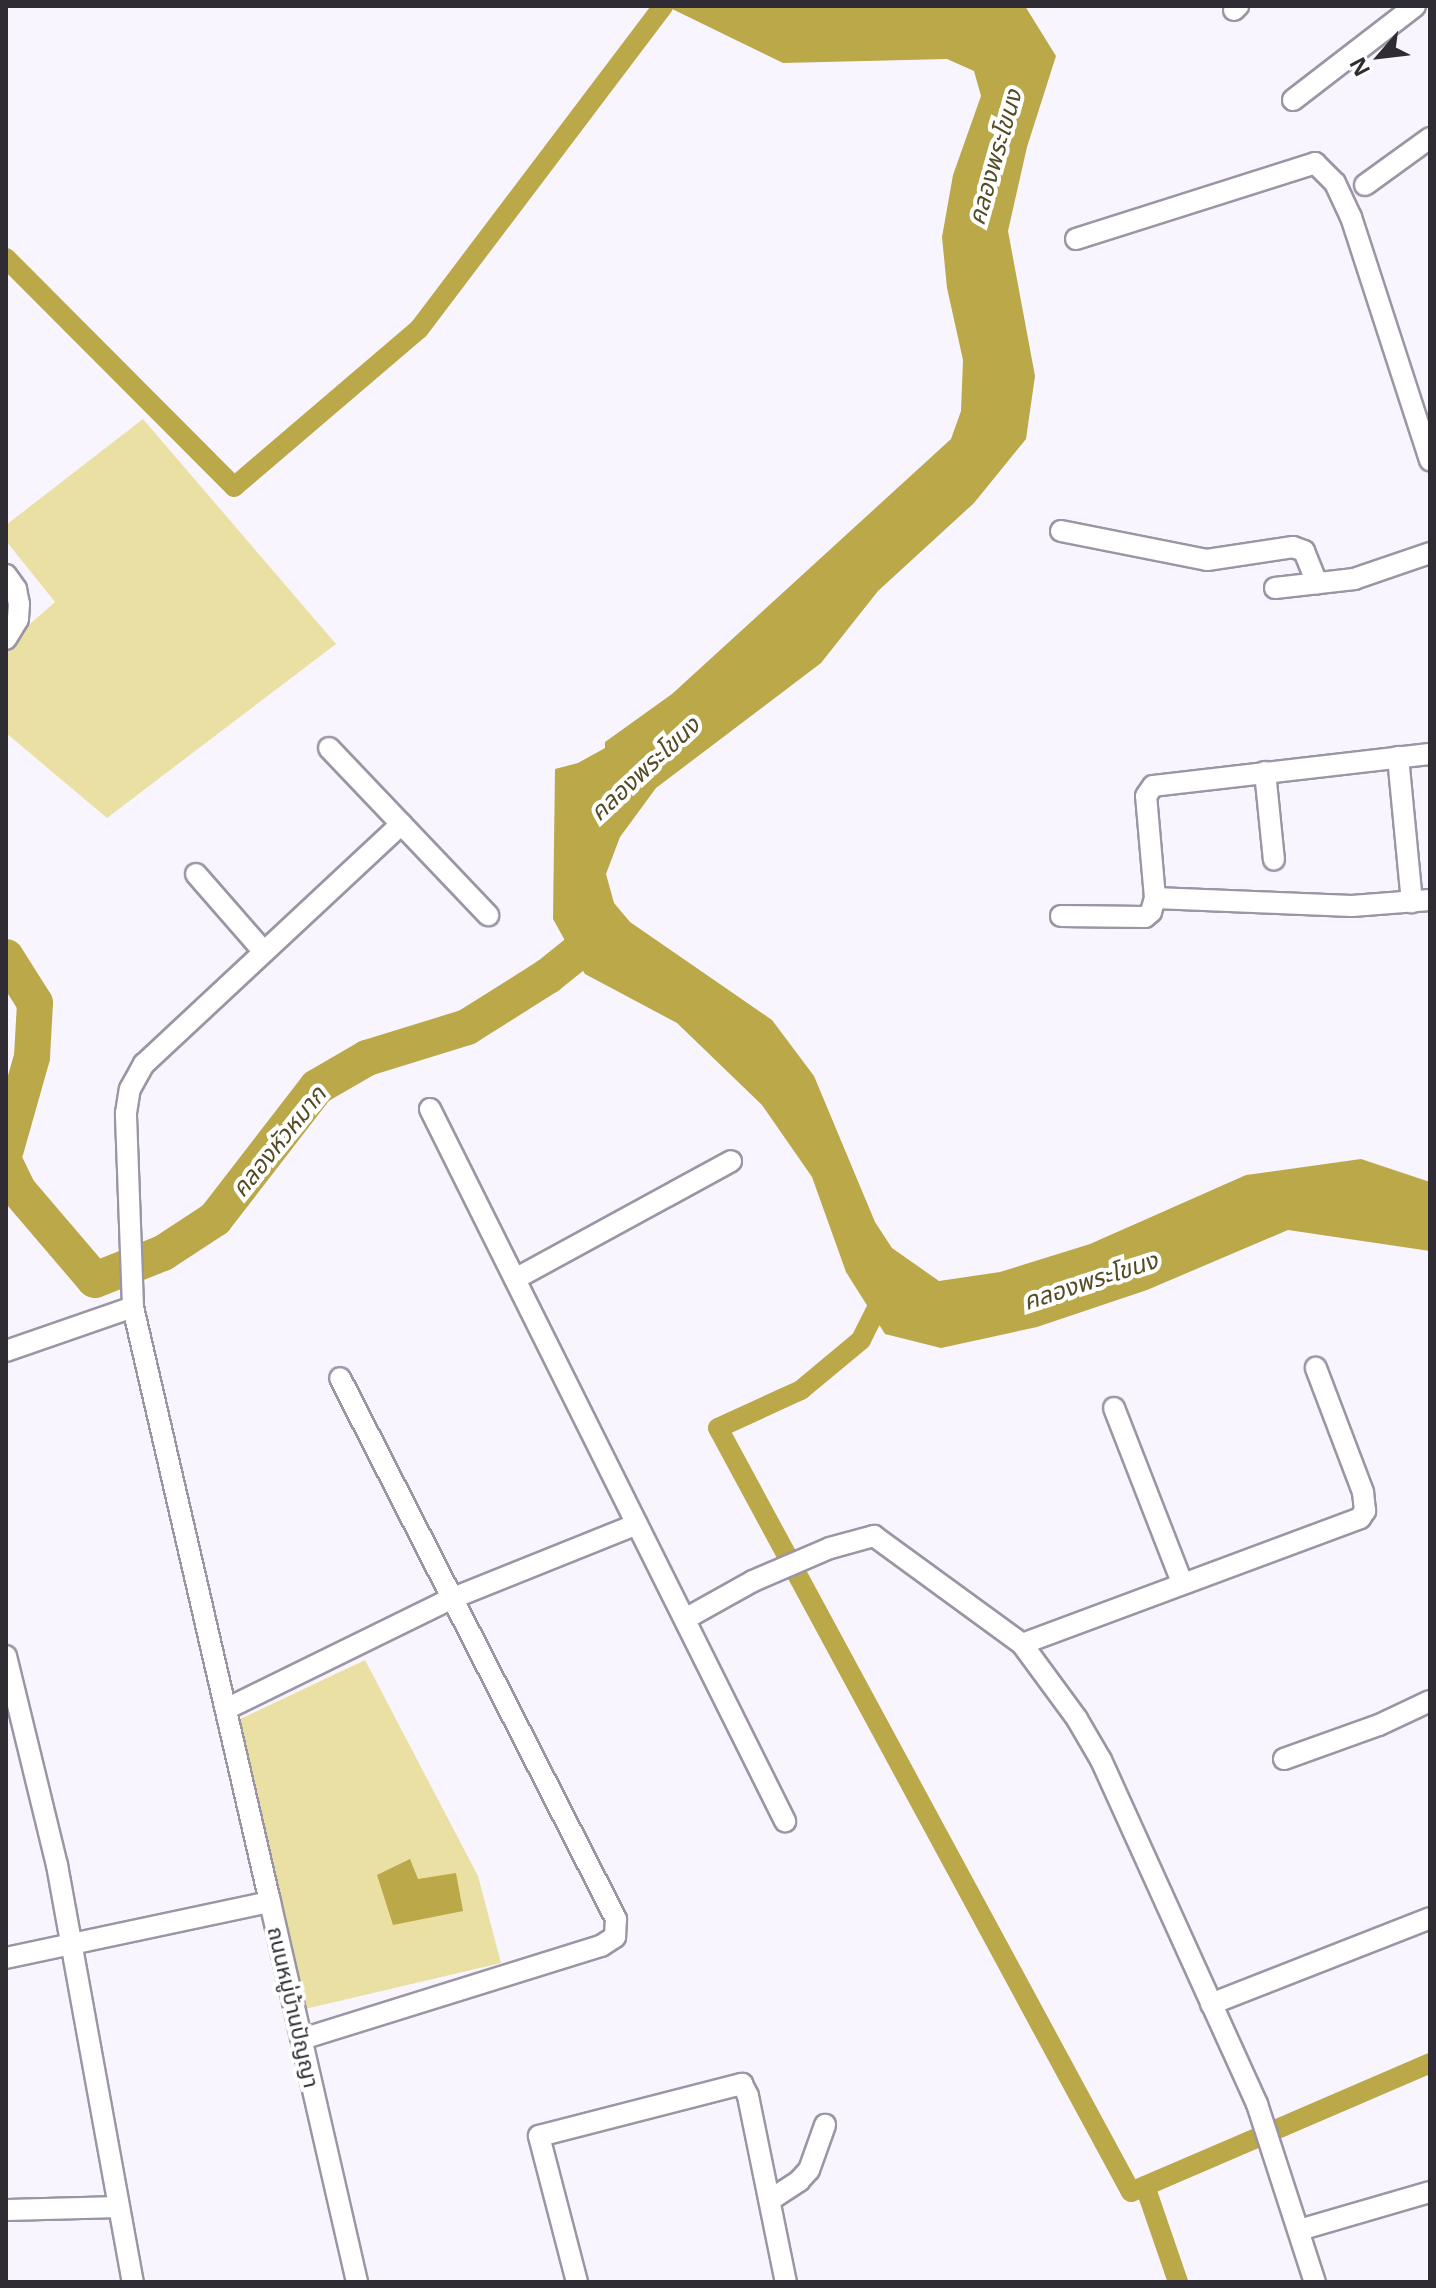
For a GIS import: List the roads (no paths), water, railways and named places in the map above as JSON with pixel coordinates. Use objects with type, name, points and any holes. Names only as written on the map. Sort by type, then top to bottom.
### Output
[{"type":"street","points":[[1293,100],[1415,6]]},
{"type":"street","points":[[1365,185],[1430,138]]},
{"type":"street","points":[[1076,239],[1315,163],[1335,183],[1351,217],[1430,460]]},
{"type":"street","points":[[1061,531],[1207,560],[1293,547],[1304,551],[1317,583]]},
{"type":"street","points":[[1275,588],[1354,579],[1430,553]]},
{"type":"street","points":[[6,575],[16,589],[13,608],[18,619],[6,639]]},
{"type":"street","points":[[329,748],[488,915]]},
{"type":"street","points":[[1061,916],[1145,917],[1151,912],[1155,898],[1146,796],[1149,789],[1265,772],[1430,754]]},
{"type":"street","points":[[1155,898],[1352,906],[1421,901],[1398,757]]},
{"type":"street","points":[[1265,772],[1274,860]]},
{"type":"street","points":[[270,1902],[133,1307],[129,1281],[126,1113],[130,1089],[144,1064],[401,824]]},
{"type":"street","points":[[196,874],[264,952]]},
{"type":"street","points":[[430,1109],[785,1821]]},
{"type":"street","points":[[515,1279],[731,1161]]},
{"type":"street","points":[[6,1351],[133,1307]]},
{"type":"street","points":[[1022,1644],[1182,1582],[1355,1521],[1363,1514],[1363,1492],[1316,1368]]},
{"type":"street","points":[[302,2039],[601,1946],[615,1937],[616,1919],[340,1378]]},
{"type":"street","points":[[1114,1408],[1182,1582]]},
{"type":"street","points":[[226,1709],[453,1598],[637,1524]]},
{"type":"street","points":[[685,1619],[753,1581],[864,1536],[884,1540],[1022,1644],[1077,1719],[1101,1760],[1257,2104],[1315,2282]]},
{"type":"street","points":[[6,1656],[57,1865],[133,2282]]},
{"type":"street","points":[[1284,1759],[1379,1725],[1430,1701]]},
{"type":"street","name":"ถนนหมู่บ้านปัญญา","points":[[6,1958],[270,1902],[357,2282]]},
{"type":"street","points":[[1211,2004],[1430,1918]]},
{"type":"street","points":[[577,2282],[539,2136],[742,2084],[748,2096],[786,2282]]},
{"type":"street","points":[[770,2200],[809,2170],[825,2125]]},
{"type":"street","points":[[1299,2230],[1430,2192]]},
{"type":"street","points":[[6,2210],[119,2207]]},
{"type":"water","name":"คลองพระโขนง","points":[[666,6],[1025,6],[1056,56],[1027,147],[1008,231],[1035,376],[1026,439],[974,503],[878,591],[821,663],[656,788],[620,837],[606,874],[614,903],[630,922],[772,1020],[814,1076],[875,1222],[892,1248],[939,1281],[1000,1272],[1090,1244],[1246,1175],[1361,1159],[1430,1182],[1430,1251],[1288,1230],[1147,1290],[1037,1327],[941,1348],[885,1334],[846,1272],[812,1177],[762,1105],[677,1023],[585,974],[573,955],[553,919],[555,769],[578,763],[605,748],[605,742],[672,694],[951,439],[961,411],[963,360],[947,288],[942,237],[953,175],[981,96],[974,71],[947,59],[783,63]]},
{"type":"water","points":[[410,1859],[418,1879],[456,1873],[463,1911],[393,1925],[377,1875]]},
{"type":"waterway","points":[[6,258],[234,487],[419,329],[663,6]]},
{"type":"waterway","name":"คลองหัวหมาก","points":[[6,1165],[18,1190],[95,1280],[163,1253],[215,1219],[317,1087],[367,1058],[467,1027],[548,976],[594,939]]},
{"type":"waterway","name":"คลองหัวหมาก","points":[[6,957],[35,1003],[32,1057],[6,1149]]},
{"type":"waterway","points":[[6,1195],[18,1190]]},
{"type":"waterway","points":[[884,1294],[861,1340],[801,1390],[718,1428],[1131,2192],[1430,2063]]},
{"type":"waterway","points":[[1145,2186],[1178,2282]]}]
